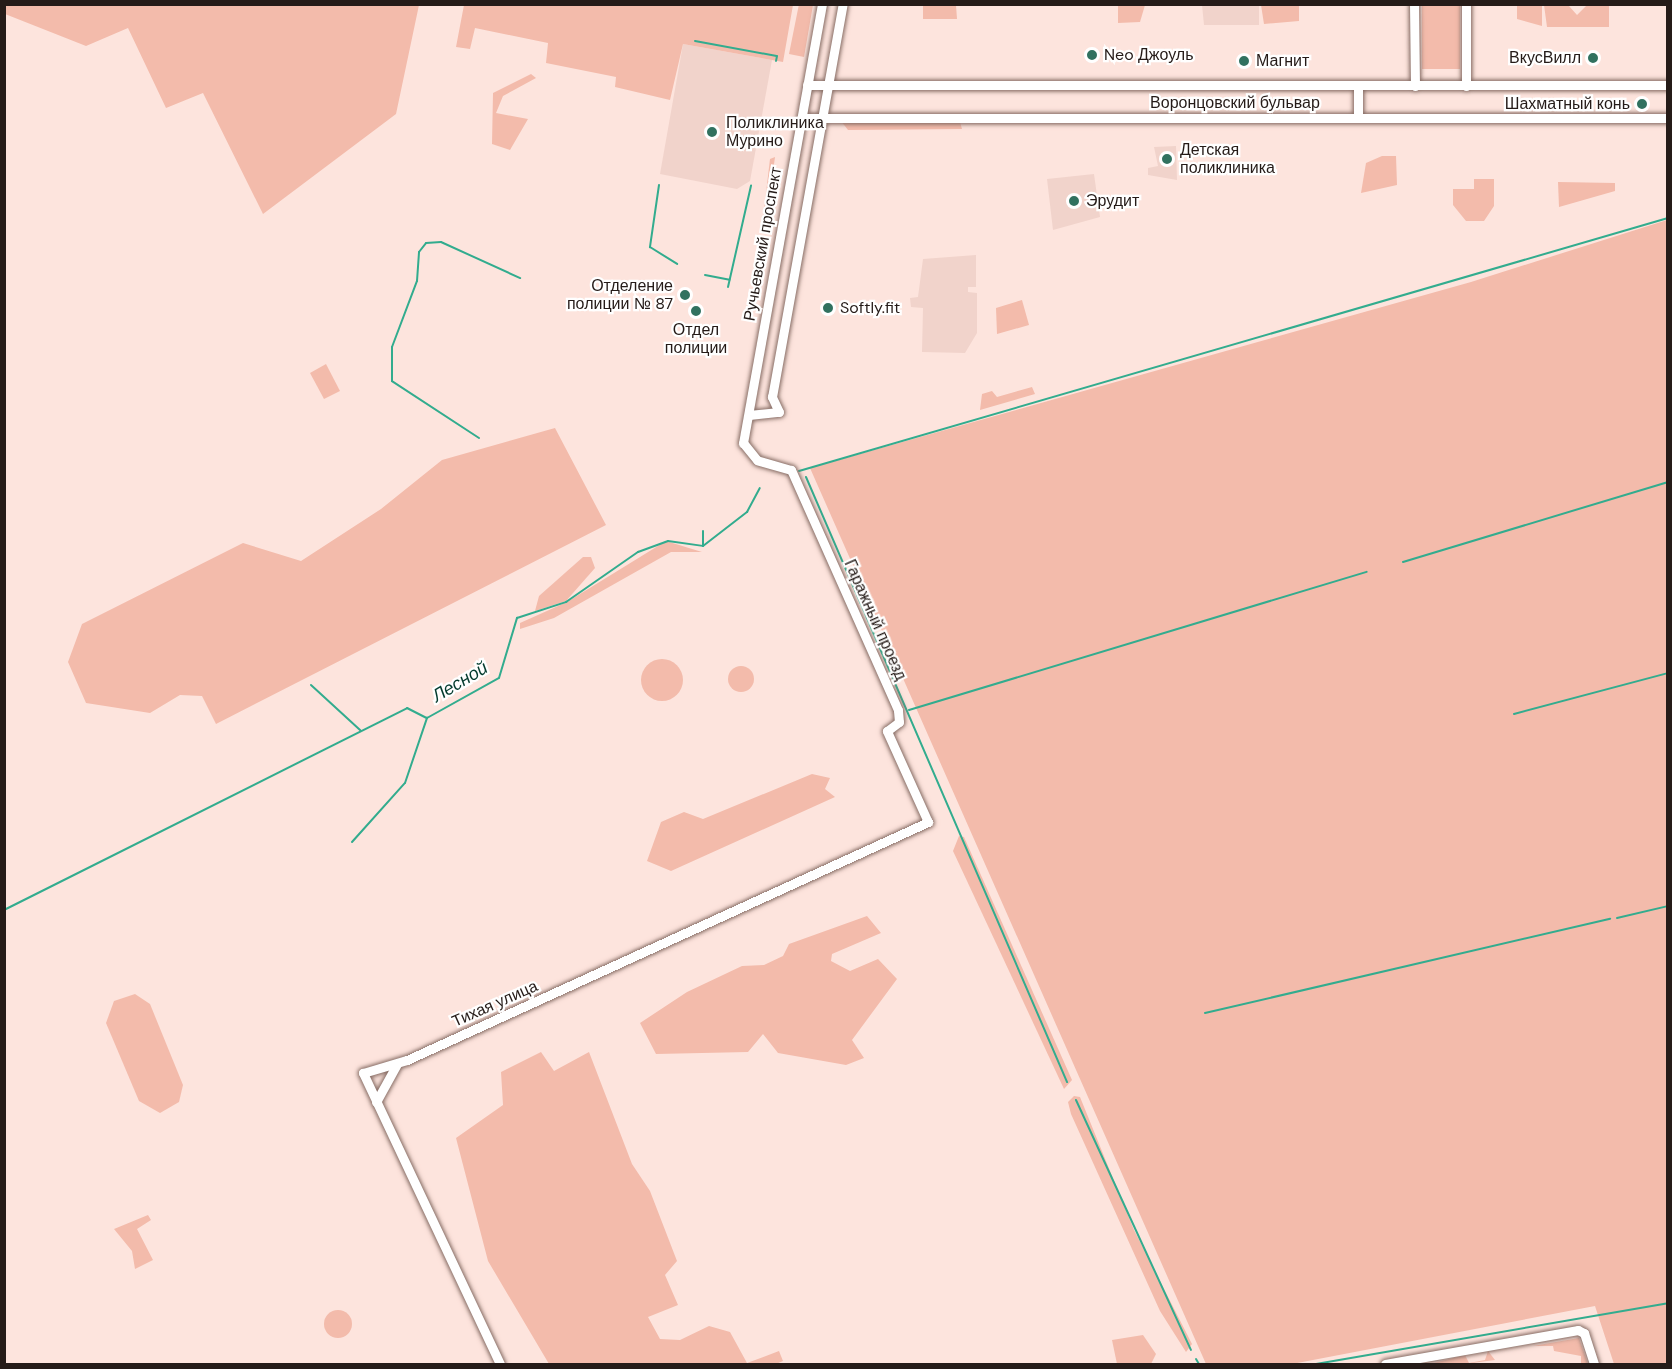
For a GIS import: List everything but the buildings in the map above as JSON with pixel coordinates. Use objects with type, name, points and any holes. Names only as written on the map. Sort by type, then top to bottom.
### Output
[{"type":"street","name":"Ручьевский проспект","points":[[748,453],[743,443],[822,4]]},
{"type":"street","points":[[749,415],[779,412],[772,397],[843,4]]},
{"type":"street","points":[[1414,4],[1415,86]]},
{"type":"street","points":[[1466,4],[1466,86]]},
{"type":"street","name":"Воронцовский бульвар","points":[[807,85],[1668,85]]},
{"type":"street","points":[[1358,86],[1358,117]]},
{"type":"street","name":"Воронцовский бульвар","points":[[802,118],[1668,118]]},
{"type":"street","name":"Гаражный проезд","points":[[748,453],[791,470],[898,710],[899,722],[887,730],[928,822]]},
{"type":"street","name":"Тихая улица","points":[[500,1365],[363,1073],[398,1064],[928,822]]},
{"type":"street","points":[[376,1102],[398,1064]]},
{"type":"street","points":[[1385,1365],[1578,1330],[1584,1333],[1594,1365]]},
{"type":"shaded area","points":[[464,4],[793,5],[783,62],[683,44],[670,100],[615,87],[616,77],[546,63],[548,43],[475,28],[470,49],[456,47]]},
{"type":"shaded area","points":[[799,4],[813,5],[804,57],[789,54]]},
{"type":"shaded area","points":[[4,5],[419,5],[396,114],[263,214],[203,93],[166,108],[128,28],[86,46],[5,14]]},
{"type":"shaded area","points":[[923,5],[956,5],[957,19],[923,19]]},
{"type":"shaded area","points":[[1118,5],[1145,5],[1140,22],[1118,23]]},
{"type":"shaded area","points":[[1202,5],[1259,5],[1259,25],[1204,25]]},
{"type":"shaded area","points":[[1261,5],[1299,5],[1299,21],[1264,24]]},
{"type":"shaded area","points":[[1422,5],[1460,5],[1460,69],[1422,69]]},
{"type":"shaded area","points":[[1517,5],[1542,5],[1542,26],[1517,19]]},
{"type":"shaded area","points":[[1544,5],[1569,6],[1577,15],[1587,5],[1609,5],[1609,27],[1547,27]]},
{"type":"shaded area","name":"Поликлиника Мурино","points":[[683,44],[772,60],[750,181],[737,189],[660,174]]},
{"type":"shaded area","points":[[531,74],[536,78],[503,96],[496,113],[528,119],[510,150],[492,144],[493,93]]},
{"type":"shaded area","points":[[841,121],[960,122],[962,129],[848,130]]},
{"type":"shaded area","name":"Детская поликлиника","points":[[1176,146],[1177,180],[1148,175],[1148,168],[1158,166],[1154,147]]},
{"type":"shaded area","points":[[1382,156],[1396,156],[1397,185],[1361,193],[1366,163]]},
{"type":"shaded area","points":[[775,157],[767,215],[763,218],[770,159]]},
{"type":"shaded area","name":"Эрудит","points":[[1094,174],[1100,217],[1053,230],[1047,179]]},
{"type":"shaded area","points":[[1474,179],[1494,179],[1494,206],[1484,221],[1466,221],[1453,205],[1453,189],[1474,189]]},
{"type":"shaded area","points":[[1558,182],[1615,183],[1615,191],[1559,207]]},
{"type":"shaded area","points":[[1667,220],[1667,1364],[1614,1364],[1595,1306],[1292,1364],[1206,1364],[810,468],[1471,282]]},
{"type":"shaded area","points":[[976,255],[976,287],[968,287],[968,292],[977,293],[977,333],[965,353],[922,352],[923,308],[911,307],[910,298],[918,297],[923,259]]},
{"type":"shaded area","points":[[1022,300],[1029,325],[997,334],[996,308]]},
{"type":"shaded area","points":[[326,364],[340,391],[324,399],[310,373]]},
{"type":"shaded area","points":[[1032,387],[1035,394],[980,410],[982,394],[992,391],[997,397]]},
{"type":"shaded area","points":[[555,428],[606,525],[216,724],[202,696],[180,695],[150,713],[86,703],[68,662],[82,624],[243,543],[301,561],[381,509],[442,460]]},
{"type":"shaded area","points":[[666,541],[702,552],[671,552],[554,618],[520,629],[520,623],[567,602]]},
{"type":"shaded area","points":[[583,557],[591,557],[595,568],[566,601],[535,611],[539,596]]},
{"type":"shaded area","points":[[662,659],[677,665],[683,680],[677,695],[662,701],[647,695],[641,680],[647,665]]},
{"type":"shaded area","points":[[741,666],[750,670],[754,679],[750,688],[741,692],[732,688],[728,679],[732,670]]},
{"type":"shaded area","points":[[812,774],[830,778],[825,789],[835,797],[671,871],[647,861],[661,822],[684,812],[703,819]]},
{"type":"shaded area","points":[[959,836],[964,837],[1072,1080],[1064,1089],[953,851]]},
{"type":"shaded area","points":[[867,916],[881,933],[832,954],[831,961],[850,971],[878,959],[897,979],[852,1040],[864,1058],[846,1065],[778,1053],[763,1034],[748,1052],[656,1054],[640,1023],[687,992],[742,966],[764,965],[783,956],[789,944]]},
{"type":"shaded area","points":[[135,994],[150,1004],[183,1085],[179,1102],[160,1113],[139,1101],[106,1023],[114,1001]]},
{"type":"shaded area","points":[[541,1052],[554,1071],[589,1052],[632,1164],[650,1191],[677,1261],[665,1275],[678,1305],[648,1317],[660,1339],[680,1340],[709,1326],[730,1332],[747,1363],[779,1351],[783,1361],[776,1364],[549,1364],[488,1261],[456,1138],[503,1105],[501,1072]]},
{"type":"shaded area","points":[[1074,1096],[1080,1097],[1134,1230],[1192,1344],[1186,1352],[1160,1311],[1071,1114],[1068,1102]]},
{"type":"shaded area","points":[[148,1215],[151,1220],[137,1229],[153,1260],[135,1269],[132,1251],[114,1229]]},
{"type":"shaded area","points":[[338,1310],[348,1314],[352,1324],[348,1334],[338,1338],[328,1334],[324,1324],[328,1314]]},
{"type":"shaded area","points":[[1143,1335],[1156,1354],[1151,1364],[1117,1364],[1112,1340]]},
{"type":"shaded area","points":[[1579,1338],[1588,1364],[1581,1364],[1581,1356],[1554,1351],[1553,1346],[1533,1346]]},
{"type":"shaded area","points":[[1488,1351],[1495,1360],[1464,1364],[1430,1364],[1465,1355],[1469,1363],[1485,1360]]},
{"type":"waterway","points":[[695,41],[777,56],[776,61]]},
{"type":"waterway","points":[[659,185],[650,247],[677,264]]},
{"type":"waterway","points":[[728,287],[751,186]]},
{"type":"waterway","points":[[799,471],[1668,218]]},
{"type":"waterway","points":[[479,438],[392,381],[392,347],[417,281],[419,252],[426,243],[441,242],[520,278]]},
{"type":"waterway","points":[[705,275],[730,280]]},
{"type":"waterway","points":[[806,477],[1067,1082]]},
{"type":"waterway","points":[[1403,562],[1668,482]]},
{"type":"waterway","name":"Лесной","points":[[352,842],[405,783],[427,718],[499,678],[517,618],[566,602],[638,552],[668,541],[703,546],[747,512],[760,488]]},
{"type":"waterway","name":"Лесной","points":[[703,531],[703,546]]},
{"type":"waterway","points":[[909,710],[1367,572]]},
{"type":"waterway","points":[[1514,714],[1668,673]]},
{"type":"waterway","points":[[311,685],[360,730]]},
{"type":"waterway","points":[[4,910],[407,708],[427,718]]},
{"type":"waterway","points":[[1617,918],[1668,906]]},
{"type":"waterway","points":[[1205,1013],[1610,919]]},
{"type":"waterway","points":[[1076,1100],[1191,1350]]},
{"type":"waterway","points":[[1316,1364],[1668,1303]]},
{"type":"waterway","points":[[1196,1359],[1199,1364]]},
{"type":"place","name":"Neo Джоуль","points":[[1092,55]]},
{"type":"place","name":"ВкусВилл","points":[[1593,58]]},
{"type":"place","name":"Магнит","points":[[1244,61]]},
{"type":"place","name":"Шахматный конь","points":[[1642,104]]},
{"type":"place","name":"Поликлиника Мурино","points":[[712,132]]},
{"type":"place","name":"Детская поликлиника","points":[[1167,159]]},
{"type":"place","name":"Эрудит","points":[[1074,201]]},
{"type":"place","name":"Отделение полиции № 87","points":[[685,295]]},
{"type":"place","name":"Softly.fit","points":[[828,308]]},
{"type":"place","name":"Отдел полиции","points":[[696,311]]}]
